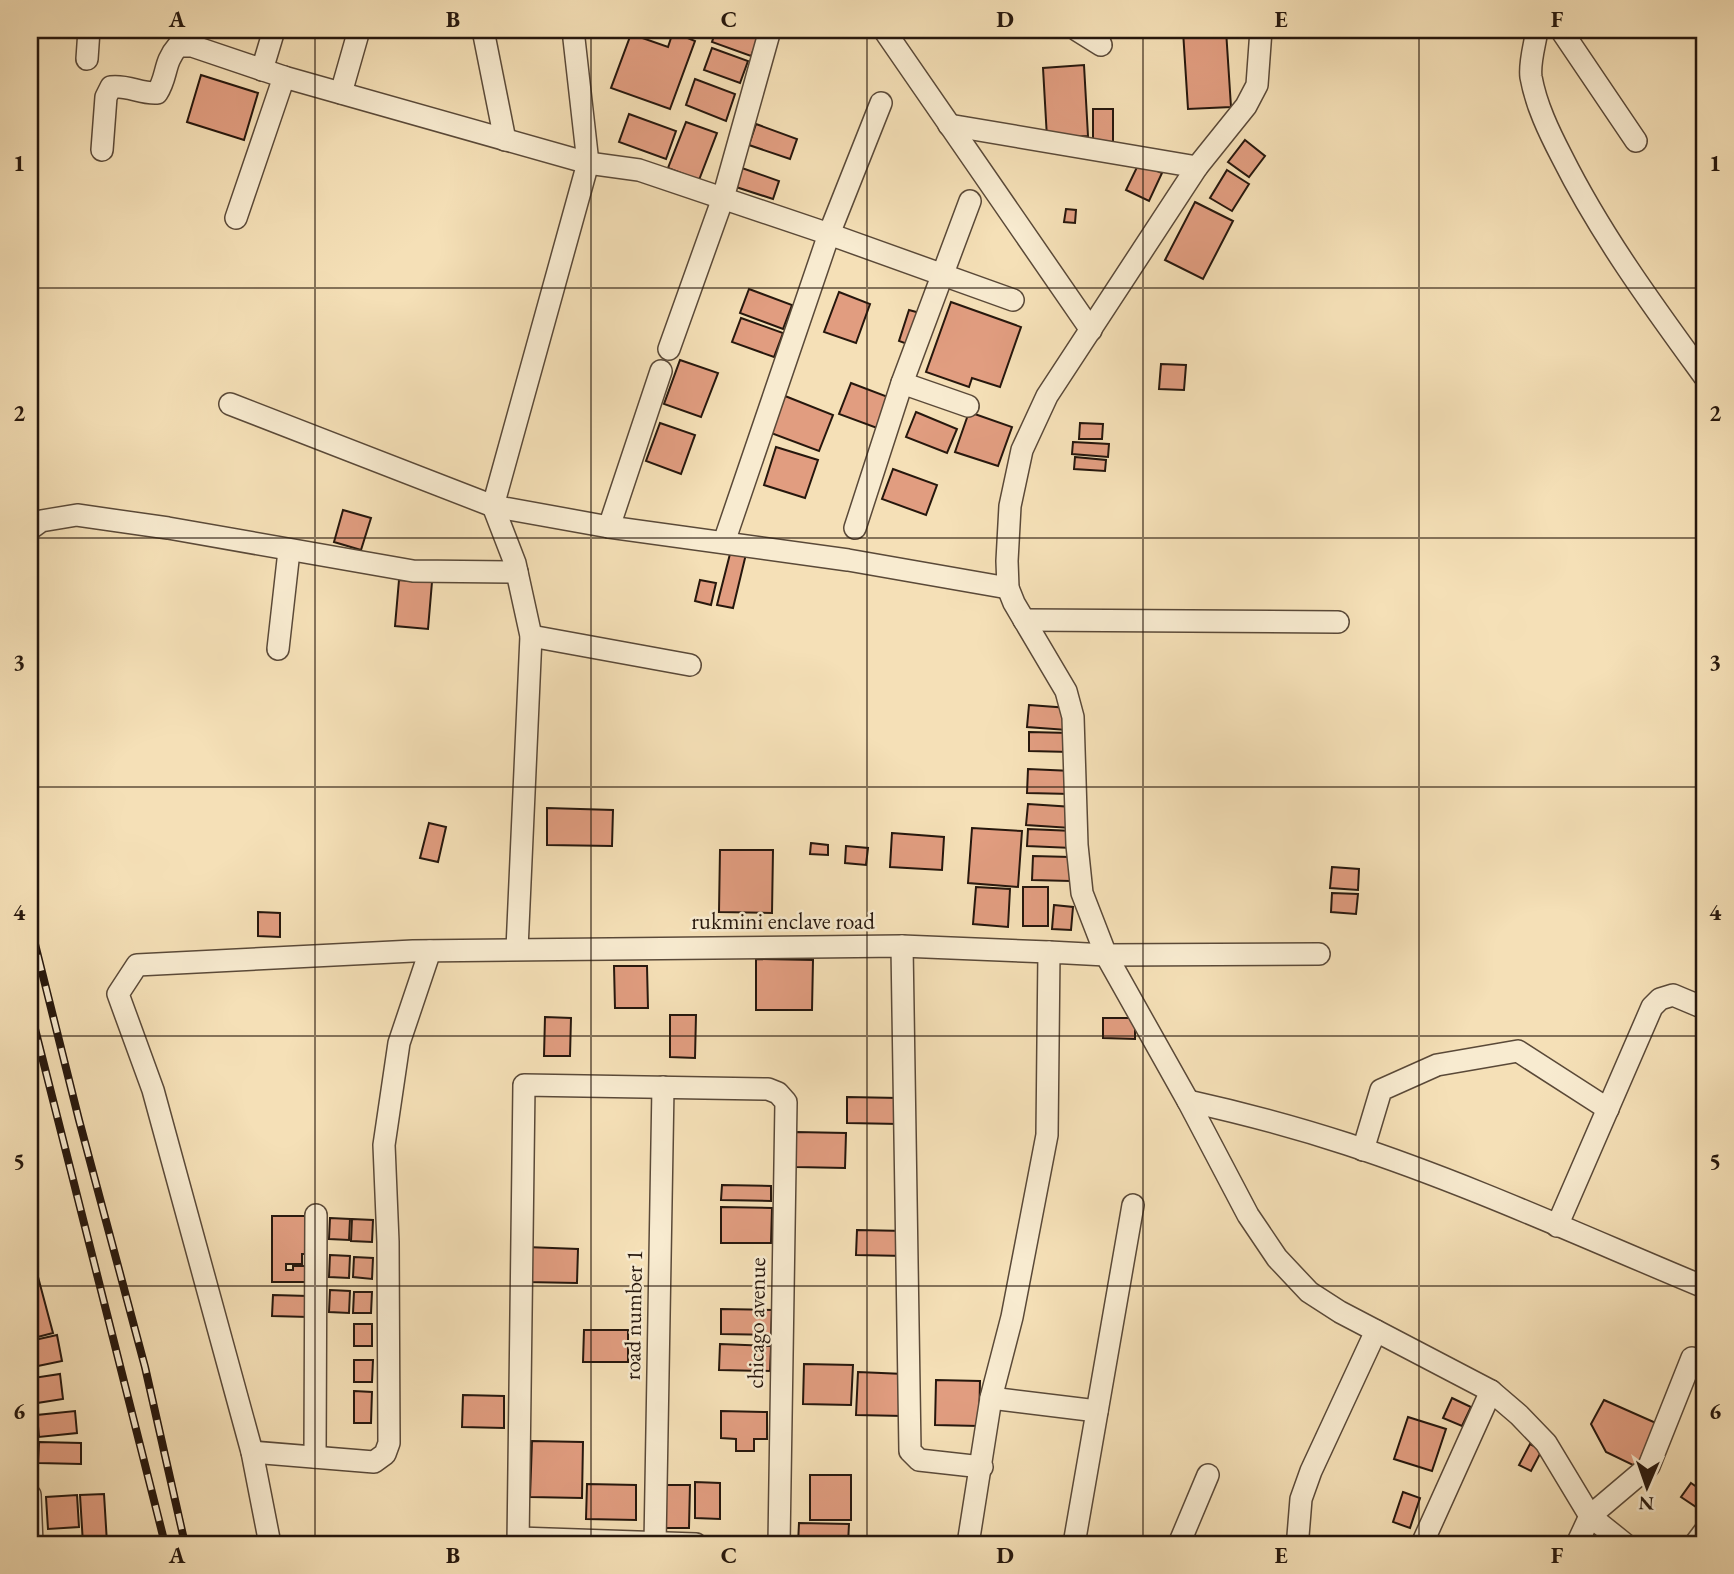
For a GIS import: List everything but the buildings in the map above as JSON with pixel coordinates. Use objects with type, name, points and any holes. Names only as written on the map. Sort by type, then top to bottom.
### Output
[{"type":"street","points":[[87,59],[89,30]]},
{"type":"street","points":[[262,70],[274,30]]},
{"type":"street","points":[[341,93],[359,30]]},
{"type":"street","points":[[483,30],[505,140]]},
{"type":"street","points":[[517,949],[531,636],[517,572],[493,506],[588,163],[573,30]]},
{"type":"street","points":[[669,349],[723,198],[770,30]]},
{"type":"street","points":[[884,30],[1091,330]]},
{"type":"street","points":[[1077,30],[1101,45]]},
{"type":"street","points":[[1261,30],[1257,85],[1246,106],[1197,167],[1047,396],[1023,450],[1010,506],[1008,588],[1066,691],[1073,716],[1074,797],[1082,892],[1106,956],[1188,1101],[1248,1215],[1277,1258],[1309,1292],[1340,1312],[1491,1391],[1520,1415],[1546,1443],[1591,1516],[1625,1544]]},
{"type":"street","points":[[1537,30],[1531,75],[1541,111],[1553,139],[1573,180],[1608,239],[1704,376]]},
{"type":"street","points":[[1561,30],[1636,141]]},
{"type":"street","points":[[102,150],[106,97],[111,87],[126,85],[149,94],[158,93],[168,58],[178,46],[192,46],[284,77],[505,140],[588,163],[639,170],[1013,300]]},
{"type":"street","points":[[236,218],[284,77]]},
{"type":"street","points":[[724,542],[829,234],[881,103]]},
{"type":"street","points":[[949,125],[1197,167]]},
{"type":"street","points":[[855,528],[902,383],[970,201]]},
{"type":"street","points":[[609,527],[661,371]]},
{"type":"street","points":[[902,383],[968,406]]},
{"type":"street","points":[[230,404],[493,506],[609,527],[848,560],[1008,588]]},
{"type":"street","points":[[30,529],[41,521],[78,515],[413,571],[517,572]]},
{"type":"street","points":[[278,649],[289,551]]},
{"type":"street","points":[[1024,620],[1338,622]]},
{"type":"street","points":[[531,636],[690,665]]},
{"type":"street","points":[[902,946],[910,1451],[919,1460],[982,1467]]},
{"type":"street","name":"rukmini enclave road","points":[[252,1452],[153,1090],[118,994],[137,965],[517,949],[902,946],[1106,956],[1319,954]]},
{"type":"street","points":[[271,1544],[252,1452],[374,1462],[385,1454],[389,1443],[388,1242],[384,1145],[399,1043],[429,951]]},
{"type":"street","points":[[968,1544],[991,1398],[1012,1317],[1047,1135],[1049,952]]},
{"type":"street","points":[[1557,1226],[1652,1007],[1660,999],[1673,995],[1704,1009]]},
{"type":"street","points":[[1363,1150],[1381,1090],[1437,1065],[1518,1051],[1608,1109]]},
{"type":"street","points":[[663,1087],[524,1085],[518,1541],[696,1544]]},
{"type":"street","name":"chicago avenue","points":[[663,1087],[768,1089],[778,1093],[786,1102],[779,1544]]},
{"type":"street","name":"road number 1","points":[[655,1544],[663,1087]]},
{"type":"street","points":[[1188,1101],[1245,1114],[1363,1150],[1482,1194],[1704,1287]]},
{"type":"street","points":[[1074,1544],[1133,1205]]},
{"type":"street","points":[[315,1457],[316,1215]]},
{"type":"street","points":[[1298,1536],[1301,1499],[1311,1471],[1376,1331]]},
{"type":"street","points":[[1577,1544],[1591,1516],[1649,1466],[1692,1358]]},
{"type":"street","points":[[1422,1544],[1491,1391]]},
{"type":"street","points":[[991,1398],[1097,1411]]},
{"type":"street","points":[[1179,1544],[1208,1475]]},
{"type":"street","points":[[30,1495],[32,1544]]},
{"type":"street","points":[[1695,1544],[1704,1532]]},
{"type":"railway","points":[[30,924],[145,1367],[185,1544]]},
{"type":"railway","points":[[30,1009],[165,1544]]}]
